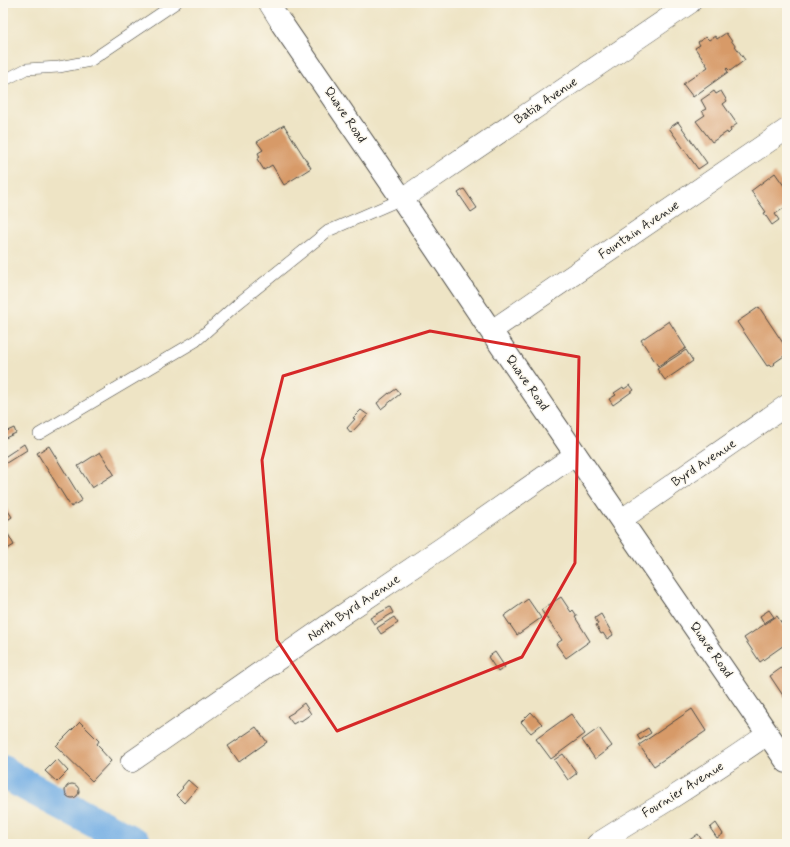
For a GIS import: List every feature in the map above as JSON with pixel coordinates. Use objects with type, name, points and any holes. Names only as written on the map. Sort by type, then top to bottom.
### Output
[{"type":"street","name":"Quave Road","points":[[269,3],[491,331],[787,762]]},
{"type":"street","name":"Batia Avenue","points":[[402,199],[690,3]]},
{"type":"street","name":"Fountain Avenue","points":[[491,331],[787,129]]},
{"type":"street","name":"Byrd Avenue","points":[[621,520],[787,406]]},
{"type":"street","name":"North Byrd Avenue","points":[[131,762],[576,454]]},
{"type":"street","name":"Fournier Avenue","points":[[597,844],[670,799],[768,734]]},
{"type":"lane","points":[[3,81],[26,69],[59,67],[90,61],[176,3]]},
{"type":"lane","points":[[39,434],[196,341],[236,304],[328,230],[402,199]]},
{"type":"highlighted area","points":[[430,331],[579,357],[575,563],[522,657],[337,731],[277,640],[262,460],[283,376]]},
{"type":"building","points":[[726,33],[745,60],[730,71],[727,68],[726,69],[728,72],[693,97],[683,84],[708,67],[695,48],[700,45],[698,42],[706,37],[709,40],[715,36],[717,39]]},
{"type":"building","points":[[714,91],[716,94],[721,91],[727,101],[723,104],[737,124],[730,129],[731,131],[728,134],[727,132],[712,142],[696,121],[705,115],[702,111],[706,109],[701,100]]},
{"type":"building","points":[[678,122],[707,163],[698,169],[669,128]]},
{"type":"building","points":[[284,125],[311,168],[284,185],[272,165],[264,170],[257,159],[260,157],[258,153],[263,150],[257,142]]},
{"type":"building","points":[[775,173],[787,190],[787,206],[775,214],[779,220],[772,225],[764,213],[766,212],[751,191]]},
{"type":"building","points":[[464,189],[477,208],[471,212],[458,193]]},
{"type":"building","points":[[759,307],[787,349],[787,354],[774,363],[775,364],[771,367],[769,365],[767,366],[737,322]]},
{"type":"building","points":[[669,321],[686,348],[658,366],[641,340]]},
{"type":"building","points":[[686,350],[693,361],[665,380],[657,369]]},
{"type":"building","points":[[630,385],[634,390],[613,405],[609,399],[616,395],[614,393],[623,387],[624,389]]},
{"type":"building","points":[[396,389],[400,394],[381,409],[377,403]]},
{"type":"building","points":[[361,410],[368,415],[351,433],[347,428],[355,419],[353,418]]},
{"type":"building","points":[[14,428],[16,433],[3,439],[3,433]]},
{"type":"building","points":[[24,444],[27,450],[3,465],[3,458]]},
{"type":"building","points":[[49,446],[82,500],[71,507],[37,453]]},
{"type":"building","points":[[100,452],[114,474],[92,488],[78,466]]},
{"type":"building","points":[[3,503],[12,517],[3,523]]},
{"type":"building","points":[[8,534],[14,545],[4,551],[3,536]]},
{"type":"building","points":[[561,597],[571,612],[573,610],[577,616],[575,617],[590,641],[566,658],[556,644],[562,640],[541,610]]},
{"type":"building","points":[[528,599],[541,618],[517,635],[504,616]]},
{"type":"building","points":[[390,607],[393,613],[374,624],[370,618]]},
{"type":"building","points":[[769,610],[774,617],[764,623],[760,616]]},
{"type":"building","points":[[601,614],[613,635],[607,639],[603,633],[601,634],[596,625],[598,624],[595,618]]},
{"type":"building","points":[[777,616],[787,631],[787,643],[760,662],[744,638]]},
{"type":"building","points":[[394,617],[398,623],[381,634],[377,628]]},
{"type":"building","points":[[495,652],[505,667],[498,672],[488,657]]},
{"type":"building","points":[[787,664],[787,700],[786,700],[770,676]]},
{"type":"building","points":[[304,703],[311,714],[301,721],[300,720],[293,724],[287,716]]},
{"type":"building","points":[[692,709],[706,731],[654,766],[639,745]]},
{"type":"building","points":[[531,712],[542,724],[531,733],[521,722]]},
{"type":"building","points":[[571,714],[585,734],[551,759],[536,739]]},
{"type":"building","points":[[80,722],[99,741],[97,744],[111,761],[92,781],[56,746]]},
{"type":"building","points":[[256,727],[267,742],[239,762],[228,746]]},
{"type":"building","points":[[599,728],[612,746],[595,759],[582,740]]},
{"type":"building","points":[[648,728],[651,733],[640,740],[637,735]]},
{"type":"building","points":[[563,754],[577,773],[568,780],[554,760]]},
{"type":"building","points":[[57,759],[68,771],[57,782],[45,771]]},
{"type":"building","points":[[188,780],[197,788],[184,803],[176,795]]},
{"type":"building","points":[[72,784],[77,786],[79,791],[77,796],[72,798],[67,796],[65,791],[67,786]]},
{"type":"building","points":[[716,823],[723,834],[717,838],[710,828]]},
{"type":"building","points":[[698,834],[704,844],[684,844]]},
{"type":"waterway","points":[[3,771],[18,781],[136,844]]}]
